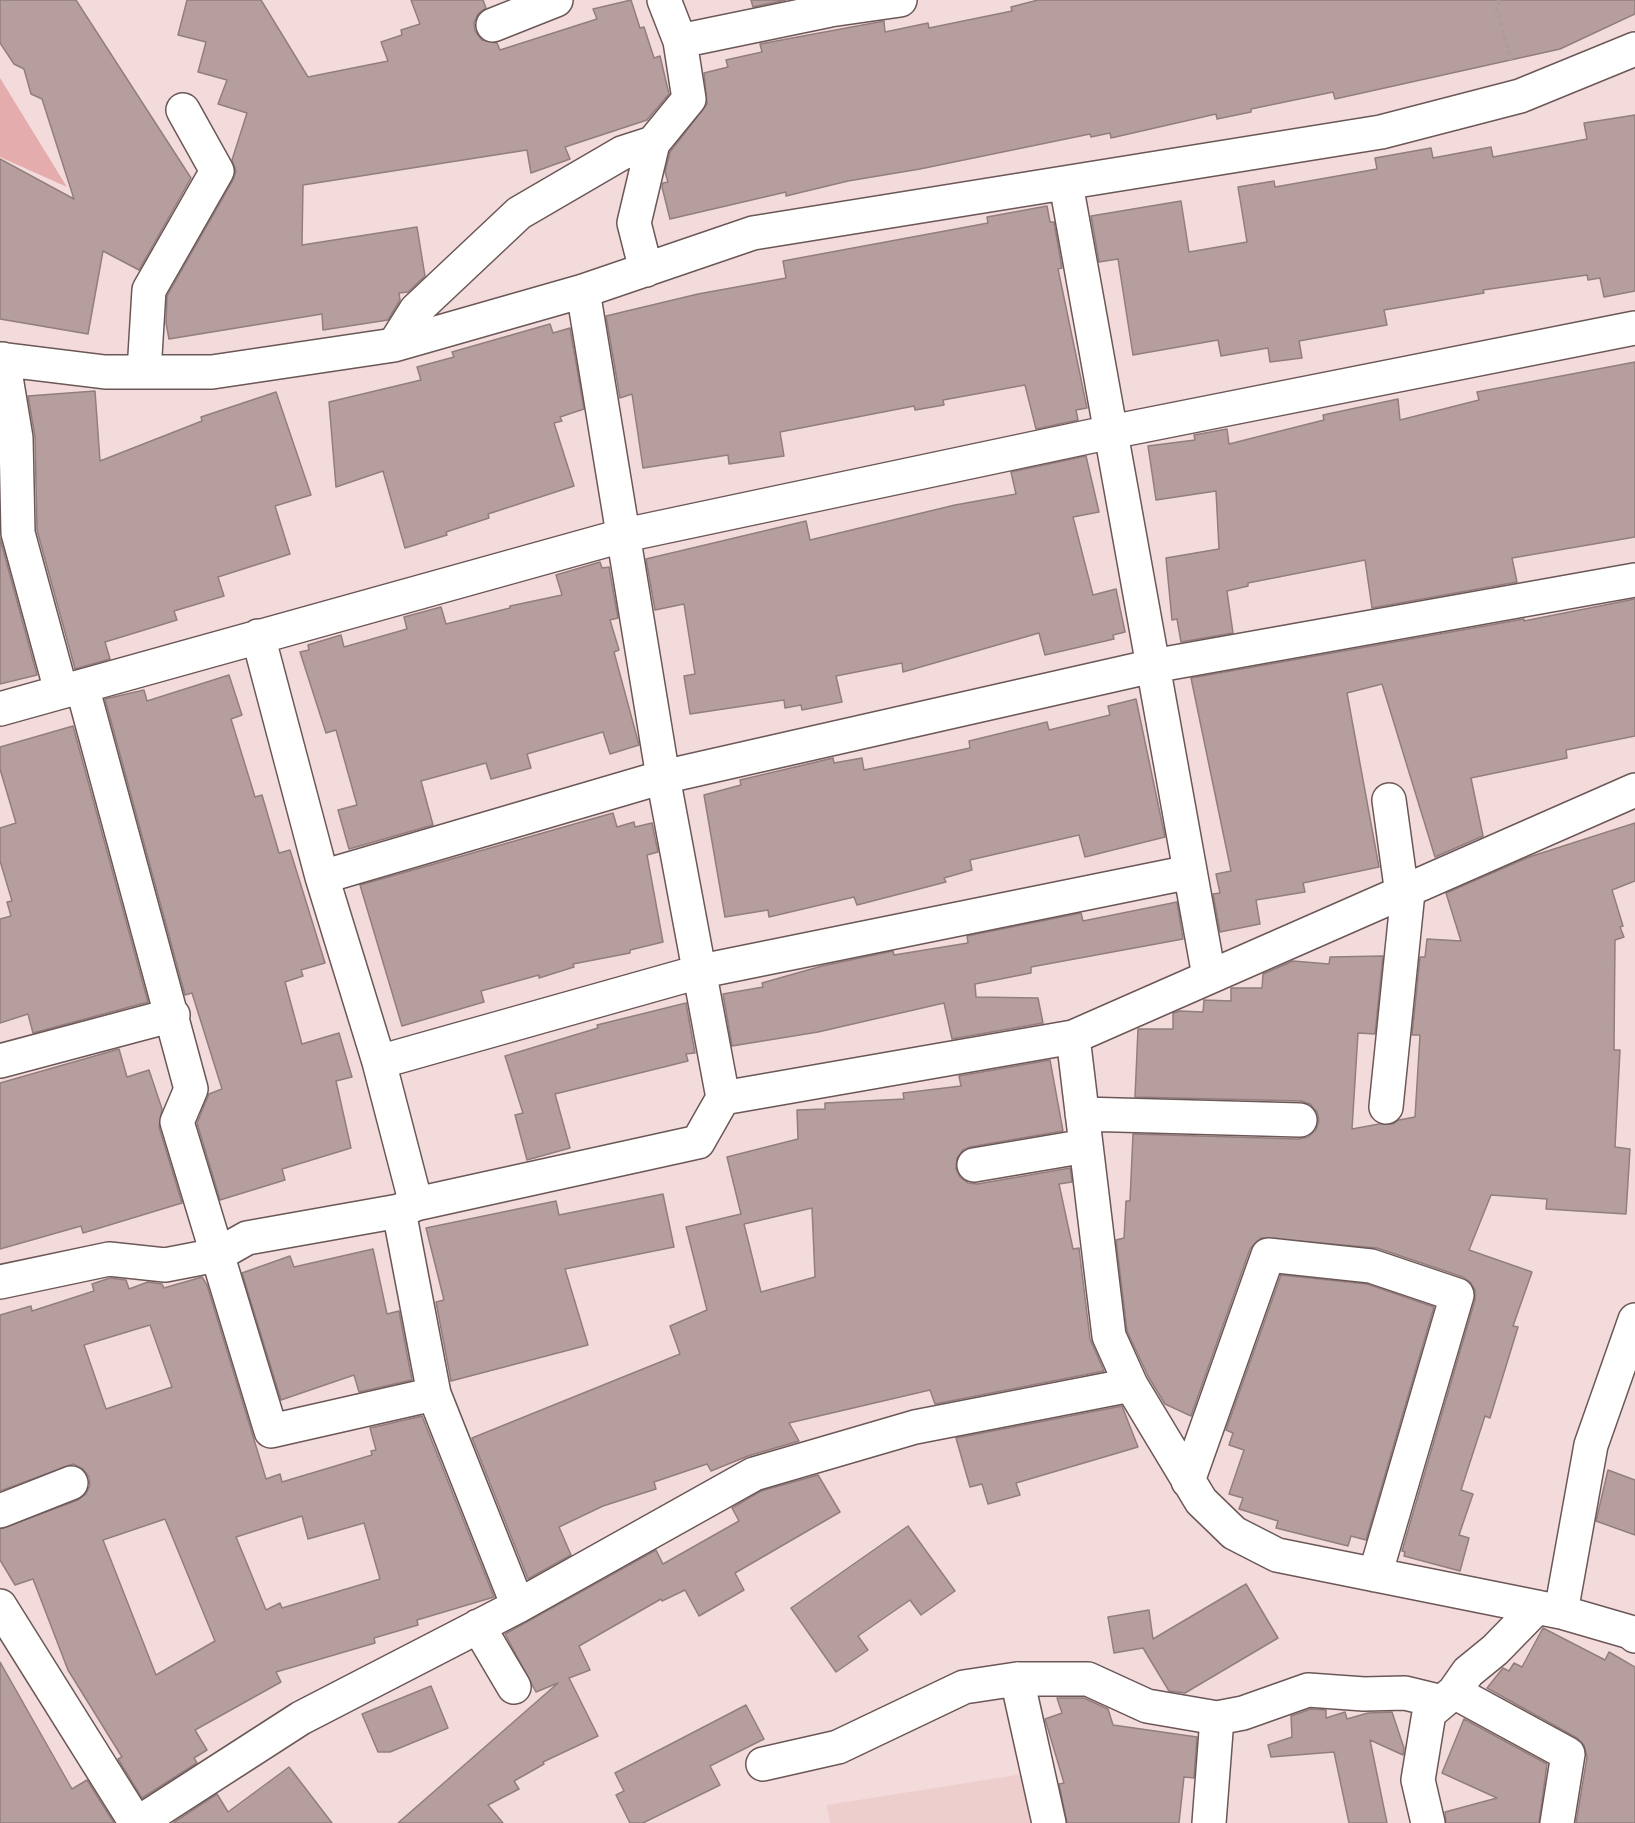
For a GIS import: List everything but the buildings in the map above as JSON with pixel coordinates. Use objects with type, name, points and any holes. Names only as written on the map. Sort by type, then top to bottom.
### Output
[{"type":"street","points":[[493,25],[555,0]]},
{"type":"street","points":[[646,270],[634,223],[653,143],[689,99],[680,41],[664,0]]},
{"type":"street","points":[[680,41],[830,5],[900,0]]},
{"type":"street","points":[[434,1394],[271,1431],[177,1122],[191,1089],[172,1015],[72,689],[18,533],[16,438],[2,359],[105,372],[212,372],[394,345],[583,291],[753,233],[1382,132],[1520,96],[1635,49]]},
{"type":"street","points":[[144,372],[149,290],[217,171],[183,110]]},
{"type":"street","points":[[394,345],[416,310],[519,213],[622,153],[653,143]]},
{"type":"street","points":[[1066,184],[1209,976]]},
{"type":"street","points":[[0,1282],[109,1259],[165,1265],[217,1255],[247,1238],[408,1207],[698,1142],[723,1098],[702,971],[663,777],[625,535],[583,291]]},
{"type":"street","points":[[0,709],[625,535],[1111,432],[1635,328]]},
{"type":"street","points":[[322,877],[663,777],[1153,666],[1635,580]]},
{"type":"street","points":[[258,636],[322,877],[379,1062],[408,1207],[434,1394],[518,1606]]},
{"type":"street","points":[[723,1098],[1073,1037],[1635,790]]},
{"type":"street","points":[[1386,1107],[1405,893],[1389,800]]},
{"type":"street","points":[[379,1062],[702,971],[1190,872]]},
{"type":"street","points":[[0,1061],[172,1015]]},
{"type":"street","points":[[1073,1037],[1109,1336],[1131,1385],[1201,1501],[1234,1533],[1277,1555],[1549,1610],[1630,1632],[1635,1636]]},
{"type":"street","points":[[1082,1114],[1299,1120]]},
{"type":"street","points":[[974,1165],[1086,1146]]},
{"type":"street","points":[[1188,1481],[1268,1255],[1371,1266],[1457,1295],[1375,1575]]},
{"type":"street","points":[[1428,1823],[1418,1780],[1429,1713],[1448,1697],[1468,1672],[1549,1610],[1591,1445],[1635,1320]]},
{"type":"street","points":[[0,1606],[137,1823],[301,1718],[518,1606],[754,1474],[915,1426],[1131,1385]]},
{"type":"street","points":[[0,1511],[71,1483]]},
{"type":"street","points":[[478,1626],[513,1687]]},
{"type":"street","points":[[763,1764],[838,1747],[964,1687],[1017,1679],[1088,1679],[1147,1706],[1217,1718],[1243,1713],[1308,1690],[1364,1694],[1406,1693],[1448,1697],[1568,1754],[1557,1823]]},
{"type":"street","points":[[1017,1679],[1049,1823]]},
{"type":"street","points":[[1209,1823],[1217,1718]]},
{"type":"path","points":[[1499,0],[1497,10],[1520,96]]},
{"type":"shaded area","points":[[0,78],[67,187],[0,157]]},
{"type":"shaded area","points":[[1023,1774],[1034,1823],[830,1823],[827,1805]]}]
